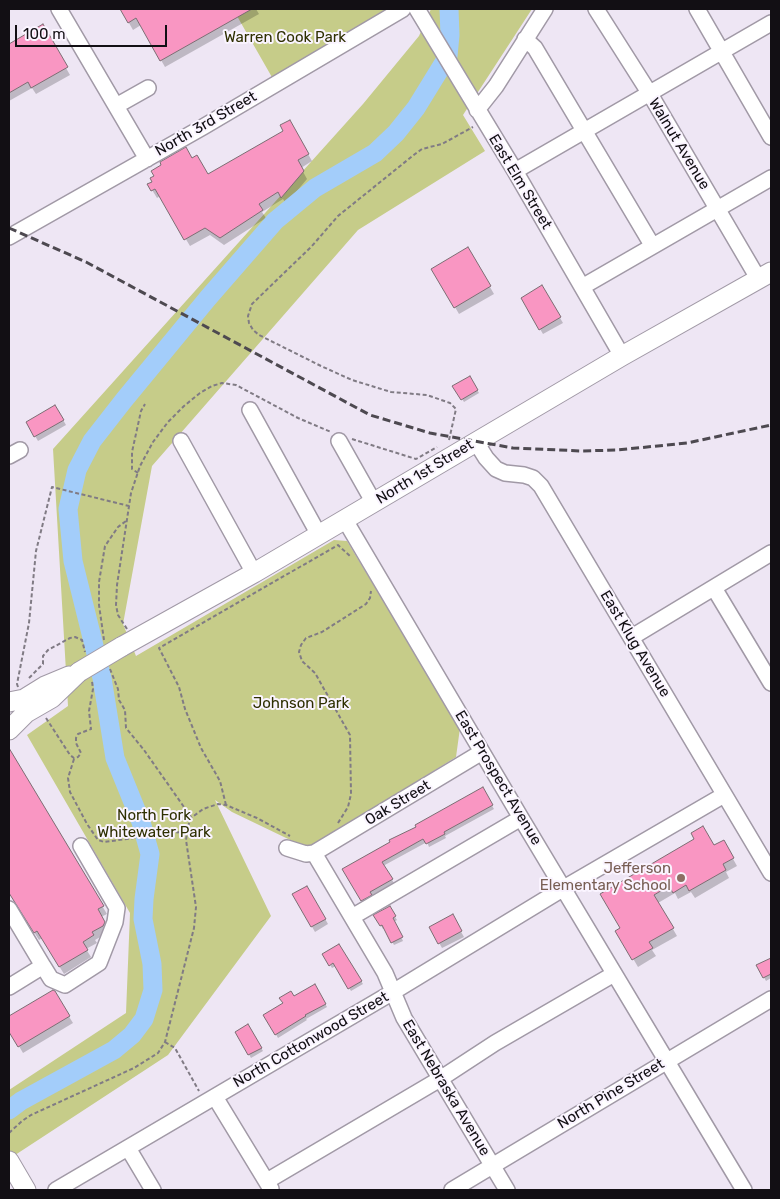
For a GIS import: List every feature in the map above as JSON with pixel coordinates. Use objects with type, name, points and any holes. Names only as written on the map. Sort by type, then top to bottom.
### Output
[{"type":"main road","name":"North 1st Street","points":[[9,730],[26,713],[52,698],[79,672],[113,647],[254,573],[622,356],[765,276]]},
{"type":"main road","name":"North 1st Street","points":[[15,701],[79,672]]},
{"type":"main road","points":[[9,1161],[26,1190]]},
{"type":"street","points":[[59,9],[147,159]]},
{"type":"street","name":"North 3rd Street","points":[[9,238],[403,9]]},
{"type":"street","name":"East Elm Street","points":[[417,9],[622,356]]},
{"type":"street","points":[[480,116],[496,86],[545,9]]},
{"type":"street","name":"Walnut Avenue","points":[[596,9],[650,94],[718,210],[765,276]]},
{"type":"street","points":[[697,9],[771,137]]},
{"type":"street","points":[[514,171],[771,23]]},
{"type":"street","points":[[525,39],[535,48],[652,245]]},
{"type":"street","points":[[116,106],[148,88]]},
{"type":"street","points":[[582,287],[771,178]]},
{"type":"street","points":[[250,410],[319,535]]},
{"type":"street","points":[[340,437],[374,503]]},
{"type":"street","points":[[180,441],[254,573]]},
{"type":"street","name":"East Klug Avenue","points":[[476,442],[496,469],[505,473],[533,478],[541,486],[771,873]]},
{"type":"street","name":"East Prospect Avenue","points":[[345,520],[744,1190]]},
{"type":"street","points":[[632,637],[771,553]]},
{"type":"street","points":[[714,588],[771,683]]},
{"type":"street","name":"Oak Street","points":[[314,853],[482,752]]},
{"type":"street","name":"North Cottonwood Street","points":[[56,1190],[724,795]]},
{"type":"street","points":[[352,917],[521,818]]},
{"type":"street","points":[[289,842],[306,854],[314,853]]},
{"type":"street","points":[[9,909],[51,979],[65,985],[99,963],[115,922],[117,908],[81,846]]},
{"type":"street","name":"East Nebraska Avenue","points":[[314,853],[385,973],[404,1018],[507,1190]]},
{"type":"street","points":[[9,987],[43,966]]},
{"type":"street","points":[[210,1099],[270,1186],[495,1043],[614,974]]},
{"type":"street","name":"North Pine Street","points":[[452,1190],[771,999]]},
{"type":"street","points":[[128,1148],[153,1190]]},
{"type":"path","points":[[449,441],[456,409],[450,403],[428,396],[392,392],[373,387],[321,366],[259,335],[249,323],[249,311],[252,304],[312,246],[338,216],[422,149],[442,144],[480,116]]},
{"type":"path","points":[[126,628],[118,615],[116,605],[131,493],[153,442],[168,422],[200,393],[222,383],[236,385],[298,418],[340,437],[416,459],[440,445]]},
{"type":"path","points":[[138,473],[132,469],[132,452],[145,404]]},
{"type":"path","points":[[15,701],[29,623],[36,551],[52,487],[129,506]]},
{"type":"path","points":[[113,647],[99,605],[101,568],[105,546],[118,528],[126,521]]},
{"type":"path","points":[[226,805],[220,781],[201,748],[179,687],[159,648],[338,545],[354,561]]},
{"type":"path","points":[[337,825],[345,814],[351,794],[350,735],[315,673],[302,661],[299,652],[301,644],[306,638],[322,632],[366,604],[371,595],[370,587]]},
{"type":"path","points":[[109,665],[118,690],[119,700],[125,710],[126,728],[144,750],[191,818]]},
{"type":"path","points":[[74,758],[68,778],[70,792],[98,840],[104,842],[187,831]]},
{"type":"path","points":[[9,1134],[31,1115],[122,1075],[158,1052],[165,1042],[194,928],[196,907],[186,840],[191,818],[203,809],[218,804],[226,805],[257,818],[289,842]]},
{"type":"path","points":[[165,1042],[175,1048],[210,1099]]},
{"type":"green space","name":"Warren Cook Park","points":[[233,9],[392,9],[273,79]]},
{"type":"green space","name":"North Fork Whitewater Park","points":[[431,9],[532,9],[463,115],[485,151],[358,230],[152,466],[123,624],[136,656],[334,540],[347,541],[460,728],[456,757],[309,849],[232,812],[215,800],[271,916],[168,1055],[9,1159],[9,1090],[126,1013],[130,913],[27,735],[68,706],[53,449],[363,104],[419,36]]},
{"type":"building","points":[[120,9],[252,9],[160,61],[136,18],[128,23]]},
{"type":"building","points":[[43,24],[68,67],[31,88],[28,82],[9,93],[9,44]]},
{"type":"building","points":[[290,120],[309,154],[298,160],[304,171],[281,198],[278,192],[259,204],[263,210],[220,238],[205,228],[184,240],[155,189],[151,191],[147,184],[152,182],[150,178],[154,176],[151,171],[161,165],[160,162],[186,147],[192,158],[197,155],[208,174],[283,131],[280,125]]},
{"type":"building","points":[[468,247],[491,286],[454,308],[431,269]]},
{"type":"building","points":[[542,285],[561,317],[539,330],[521,298]]},
{"type":"building","points":[[470,376],[478,390],[461,400],[452,386]]},
{"type":"building","points":[[55,405],[64,420],[34,437],[26,422]]},
{"type":"building","points":[[9,748],[104,906],[98,909],[105,922],[103,926],[92,932],[94,935],[83,942],[88,950],[59,967],[37,931],[34,933],[9,893]]},
{"type":"building","points":[[483,787],[493,805],[426,844],[423,839],[382,862],[393,879],[370,892],[372,895],[361,901],[342,869]]},
{"type":"building","points":[[703,826],[714,845],[724,840],[734,858],[723,864],[726,870],[689,891],[686,885],[673,893],[669,886],[654,895],[674,928],[649,942],[653,948],[632,960],[615,931],[620,928],[600,894],[694,839],[691,833]]},
{"type":"building","points":[[307,886],[326,919],[311,927],[292,894]]},
{"type":"building","points":[[390,906],[396,916],[393,918],[403,937],[391,943],[382,925],[380,926],[373,915]]},
{"type":"building","points":[[453,914],[462,931],[438,944],[429,927]]},
{"type":"building","points":[[339,944],[362,981],[348,989],[333,963],[329,966],[322,954]]},
{"type":"building","points":[[771,958],[771,974],[763,978],[756,965]]},
{"type":"building","points":[[315,984],[326,1004],[305,1015],[275,1035],[263,1015],[283,1003],[279,998],[291,991],[294,996]]},
{"type":"building","points":[[53,990],[70,1016],[18,1047],[9,1032],[9,1016]]},
{"type":"building","points":[[248,1024],[262,1048],[248,1055],[235,1032]]},
{"type":"waterway","points":[[9,1110],[21,1101],[114,1050],[132,1035],[144,1019],[153,990],[152,964],[143,919],[150,854],[141,822],[115,758],[102,678],[73,561],[68,509],[77,470],[92,441],[124,400],[208,298],[275,221],[315,188],[375,153],[396,133],[416,108],[448,56],[450,35],[449,9]]},
{"type":"railway","points":[[9,228],[86,262],[370,415],[430,433],[513,448],[582,451],[617,450],[687,443],[771,425]]},
{"type":"place","name":"Jefferson Elementary School","points":[[681,878]]},
{"type":"park label","name":"Johnson Park","points":[[301,704]]}]
